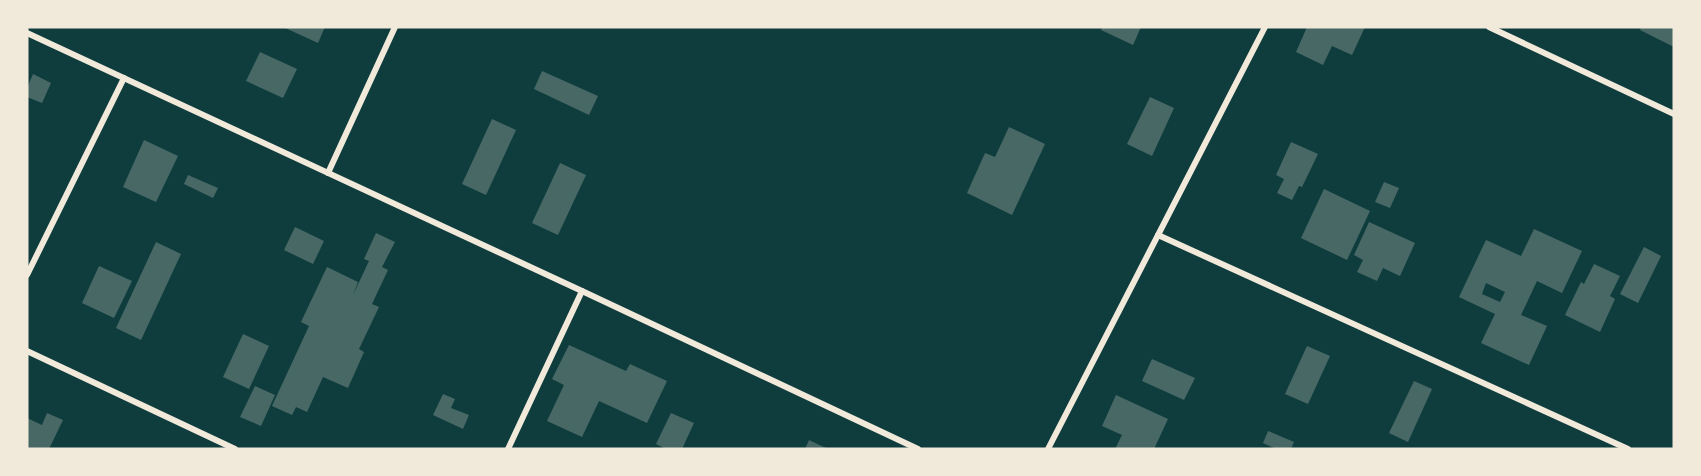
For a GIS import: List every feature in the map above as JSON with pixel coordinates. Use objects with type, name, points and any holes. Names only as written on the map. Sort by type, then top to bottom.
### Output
[{"type":"street","points":[[328,173],[395,27]]},
{"type":"street","points":[[1048,449],[1265,27]]},
{"type":"street","points":[[1489,27],[1674,114]]},
{"type":"street","points":[[27,33],[918,449]]},
{"type":"street","points":[[27,275],[124,78]]},
{"type":"street","points":[[1158,235],[1628,449]]},
{"type":"street","points":[[508,449],[582,291]]},
{"type":"street","points":[[27,351],[235,449]]},
{"type":"building","points":[[283,27],[325,27],[318,43]]},
{"type":"building","points":[[1102,27],[1141,27],[1133,45],[1101,30]]},
{"type":"building","points":[[1307,27],[1365,27],[1352,55],[1332,46],[1323,65],[1296,52]]},
{"type":"building","points":[[1641,27],[1674,27],[1674,47],[1640,30]]},
{"type":"building","points":[[260,52],[297,69],[283,98],[246,81]]},
{"type":"building","points":[[542,71],[598,96],[589,115],[534,89]]},
{"type":"building","points":[[33,74],[51,83],[42,103],[27,97],[27,88]]},
{"type":"building","points":[[1150,97],[1174,108],[1152,156],[1127,144]]},
{"type":"building","points":[[492,119],[516,130],[486,195],[462,184]]},
{"type":"building","points":[[1009,127],[1045,144],[1012,215],[967,193],[985,153],[995,157]]},
{"type":"building","points":[[144,140],[178,156],[156,202],[123,187]]},
{"type":"building","points":[[1291,142],[1318,154],[1302,187],[1299,186],[1292,200],[1277,193],[1284,179],[1276,175]]},
{"type":"building","points":[[560,163],[586,175],[558,235],[532,223]]},
{"type":"building","points":[[188,175],[218,188],[213,198],[184,184]]},
{"type":"building","points":[[1384,182],[1399,188],[1390,208],[1375,202]]},
{"type":"building","points":[[1324,189],[1370,211],[1347,260],[1301,238]]},
{"type":"building","points":[[1369,222],[1415,243],[1400,276],[1383,268],[1377,281],[1357,272],[1363,260],[1354,255]]},
{"type":"building","points":[[295,227],[324,241],[313,264],[284,250]]},
{"type":"building","points":[[1534,229],[1582,251],[1562,293],[1537,281],[1521,315],[1547,326],[1529,365],[1481,343],[1495,314],[1459,297],[1486,240],[1521,256]],"holes":[[[1486,283],[1505,292],[1500,302],[1482,294]]]},
{"type":"building","points":[[376,233],[395,242],[382,267],[388,270],[372,304],[379,307],[359,349],[364,352],[348,388],[323,377],[307,412],[296,407],[292,415],[272,406],[309,326],[301,322],[327,267],[358,282],[353,295],[369,261],[364,259]]},
{"type":"building","points":[[156,242],[181,254],[141,340],[116,328]]},
{"type":"building","points":[[1644,247],[1661,256],[1638,303],[1620,294]]},
{"type":"building","points":[[1594,264],[1620,276],[1610,296],[1615,299],[1600,332],[1565,315],[1581,282],[1584,284]]},
{"type":"building","points":[[99,266],[132,281],[114,318],[82,303]]},
{"type":"building","points":[[243,334],[269,346],[249,389],[223,377]]},
{"type":"building","points":[[569,345],[626,371],[630,364],[667,381],[647,423],[599,401],[582,437],[547,421],[564,385],[552,379]]},
{"type":"building","points":[[1307,346],[1330,356],[1308,404],[1285,394]]},
{"type":"building","points":[[1152,359],[1195,378],[1184,400],[1142,381]]},
{"type":"building","points":[[1414,381],[1432,389],[1408,442],[1389,433]]},
{"type":"building","points":[[255,386],[275,395],[261,426],[240,417]]},
{"type":"building","points":[[443,394],[455,399],[451,408],[469,415],[463,429],[433,415]]},
{"type":"building","points":[[1116,395],[1168,419],[1154,449],[1115,449],[1122,435],[1102,426]]},
{"type":"building","points":[[47,413],[63,420],[49,449],[27,449],[27,418],[42,425]]},
{"type":"building","points":[[671,413],[694,423],[682,449],[666,449],[656,444]]},
{"type":"building","points":[[1268,431],[1294,442],[1291,449],[1276,449],[1263,443]]},
{"type":"building","points":[[809,440],[828,449],[805,449]]}]
